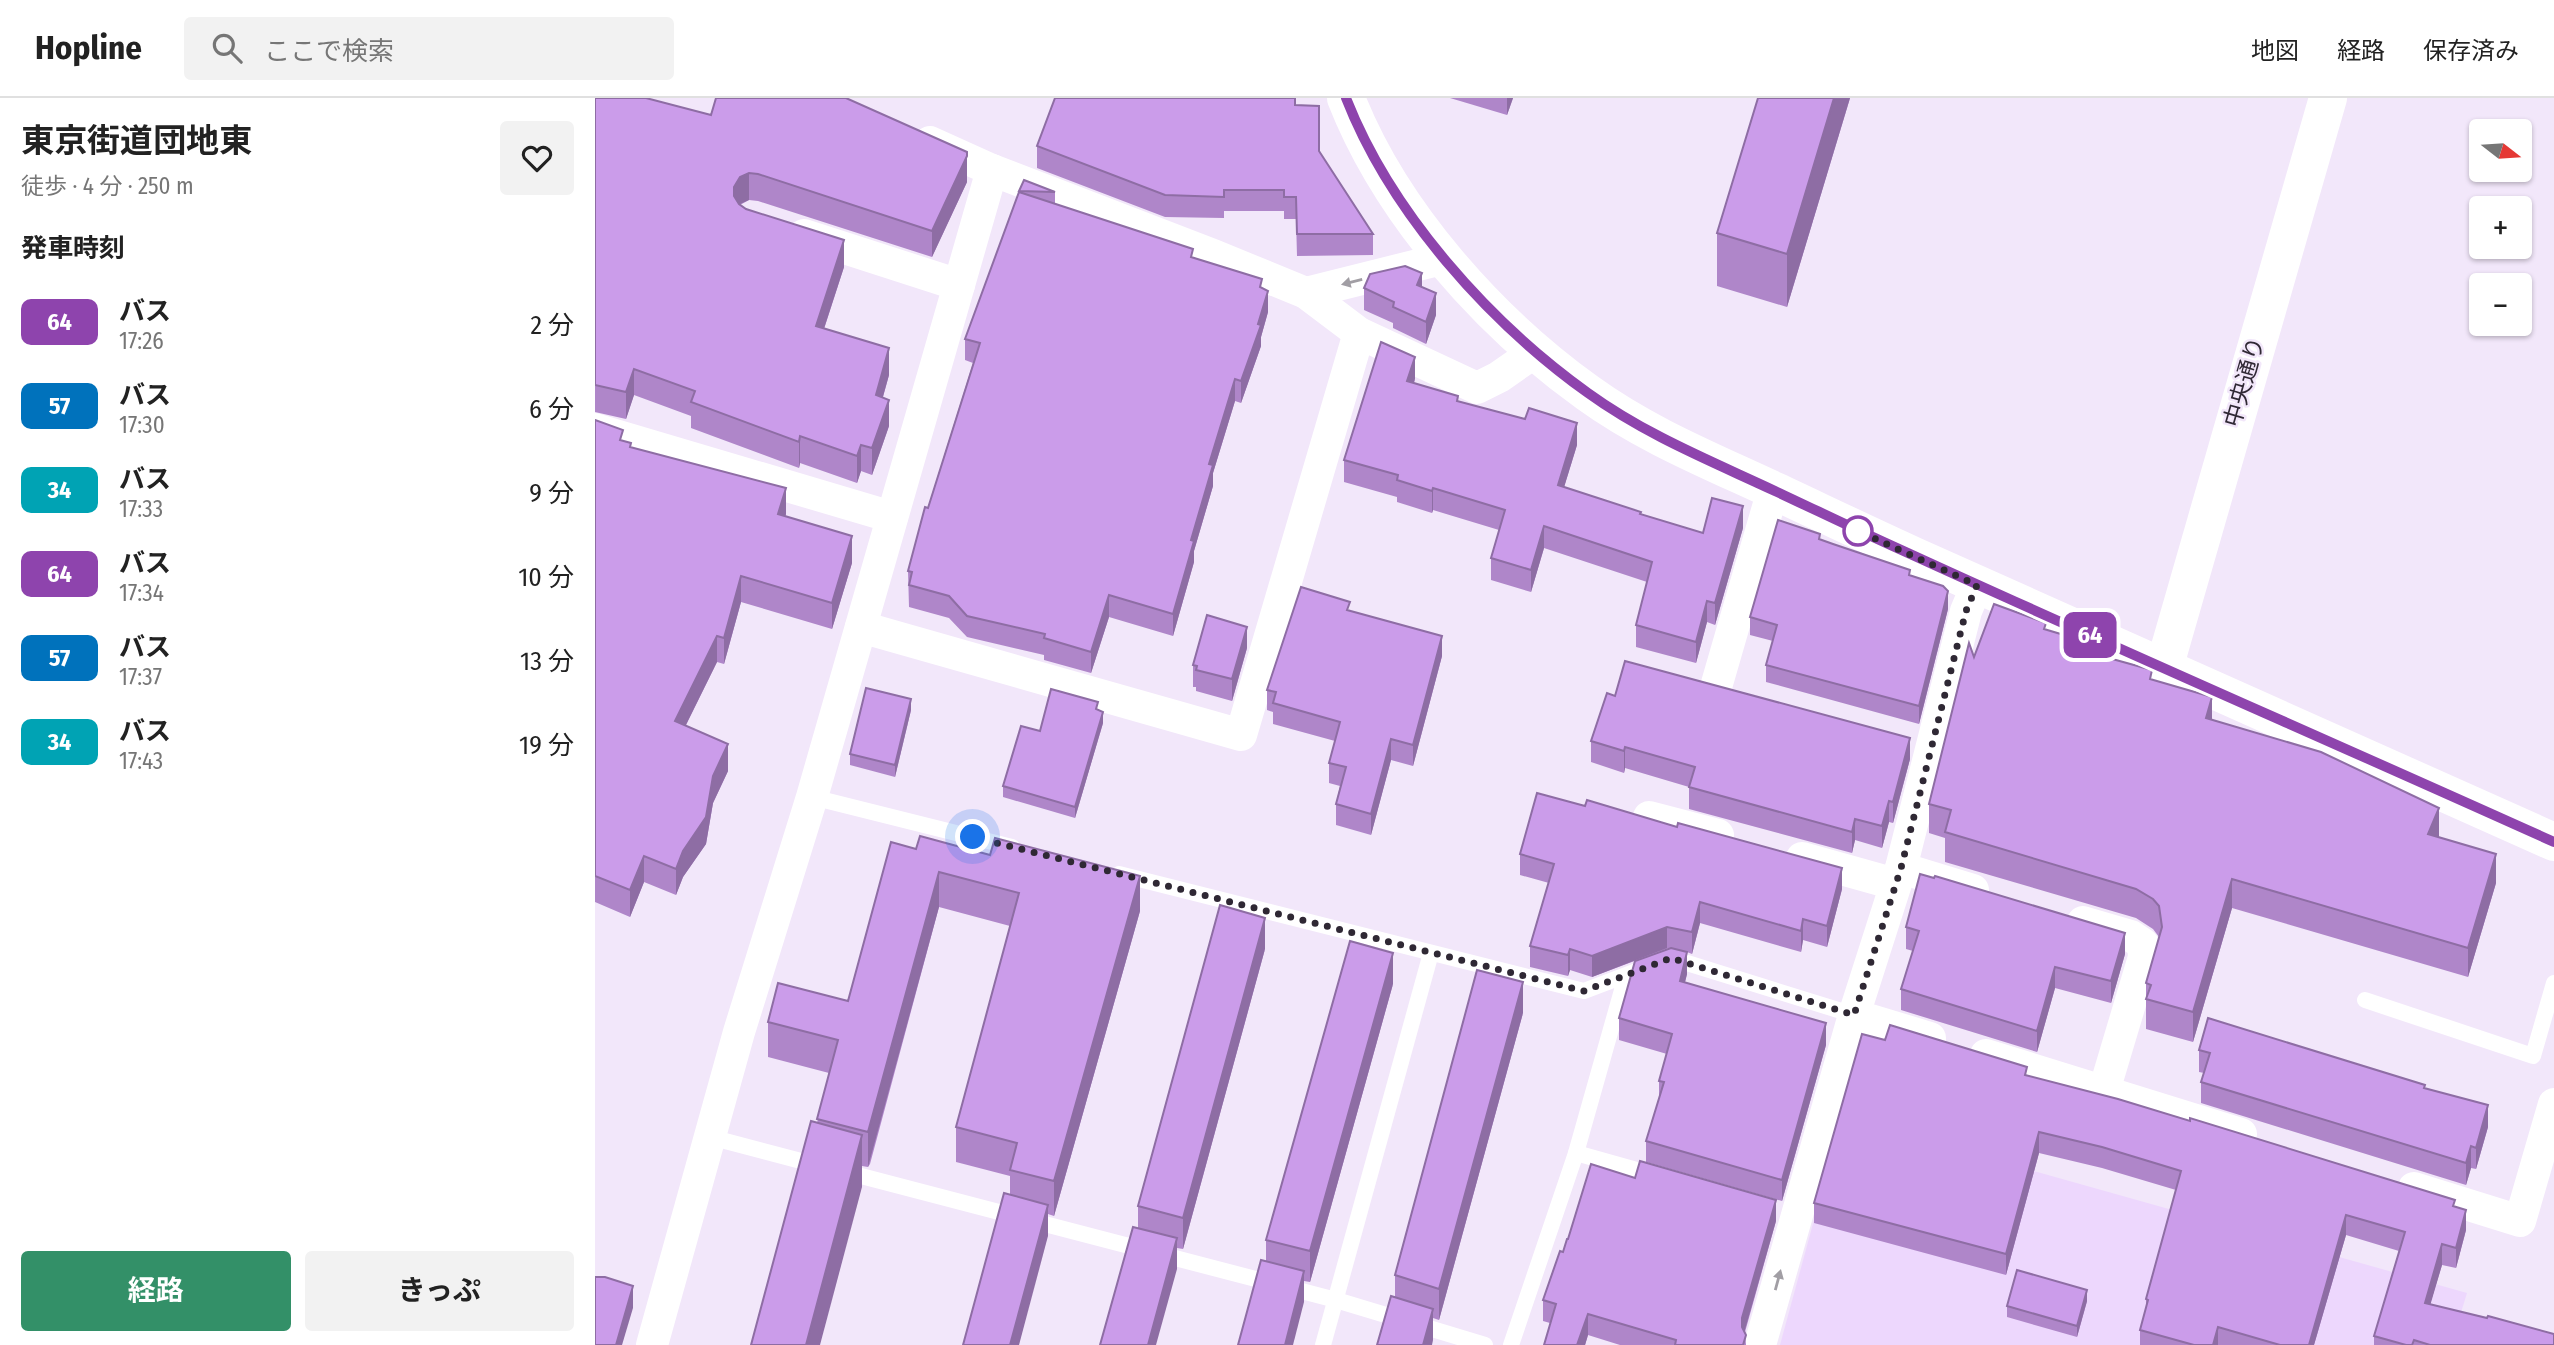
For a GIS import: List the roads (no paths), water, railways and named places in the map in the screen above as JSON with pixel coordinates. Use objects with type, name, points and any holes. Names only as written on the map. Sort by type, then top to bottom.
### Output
[{"type":"street","points":[[1346,98],[1389,181],[1442,259],[1499,319],[1535,352],[1590,394],[1649,432],[1710,463],[1977,585],[2554,842]]},
{"type":"street","name":"中央通り","points":[[2164,668],[2328,98]]},
{"type":"street","points":[[906,131],[992,170],[1305,293],[1359,333],[1477,388],[1499,377],[1535,352]]},
{"type":"street","points":[[652,1345],[739,1032],[812,797],[992,170]]},
{"type":"street","points":[[778,226],[959,285]]},
{"type":"street","points":[[1305,293],[1442,259]]},
{"type":"street","points":[[861,627],[1241,735],[1359,333]]},
{"type":"street","points":[[595,429],[892,517]]},
{"type":"street","points":[[1717,687],[1773,490]]},
{"type":"street","points":[[1760,1345],[1789,1214],[1898,876],[1918,742],[1977,585]]},
{"type":"street","points":[[1649,817],[1740,841]]},
{"type":"street","points":[[1779,852],[2003,898]]},
{"type":"street","points":[[2054,914],[2131,936],[2143,944],[2144,957],[2103,1091]]},
{"type":"street","points":[[1854,1015],[2273,1144]]},
{"type":"street","points":[[2390,1180],[2520,1221],[2554,1104]]},
{"type":"lane","points":[[812,797],[1027,851]]},
{"type":"lane","points":[[1108,871],[1584,991],[1671,958],[1854,1015]]},
{"type":"lane","points":[[1323,1345],[1431,953]]},
{"type":"lane","points":[[1511,1345],[1576,1153],[1626,976]]},
{"type":"lane","points":[[2365,1000],[2533,1056],[2554,983]]},
{"type":"lane","points":[[710,1137],[1336,1300],[1485,1345]]},
{"type":"lane","points":[[1576,1153],[1679,1182]]}]
